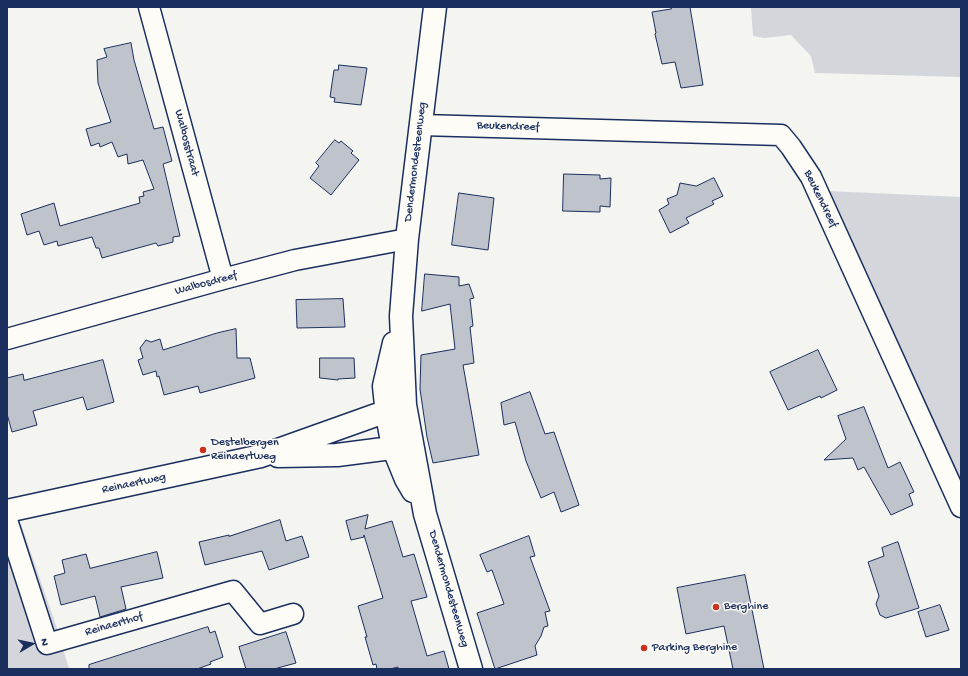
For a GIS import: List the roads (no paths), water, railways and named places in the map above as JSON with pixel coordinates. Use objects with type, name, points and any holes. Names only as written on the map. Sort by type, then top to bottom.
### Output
[{"type":"main road","name":"Dendermondesteenweg","points":[[435,7],[407,238],[396,414],[403,447],[406,479],[424,509],[471,669]]},
{"type":"main road","name":"Reinaertweg","points":[[7,511],[261,456],[355,422],[376,416],[396,414]]},
{"type":"main road","name":"Reinaertweg","points":[[261,456],[337,455],[403,447]]},
{"type":"street","name":"Walbosstraat","points":[[149,7],[223,279]]},
{"type":"street","name":"Beukendreef","points":[[421,125],[781,135],[811,177],[961,507]]},
{"type":"street","name":"Walbosdreef","points":[[7,340],[295,260],[407,238]]},
{"type":"street","name":"Reinaerthof","points":[[7,520],[47,644],[234,591],[260,624],[293,614]]},
{"type":"place","name":"Destelbergen Reinaertweg","points":[[203,450]]},
{"type":"place","name":"Berghine","points":[[716,607]]},
{"type":"place","name":"Parking Berghine","points":[[644,648]]}]
